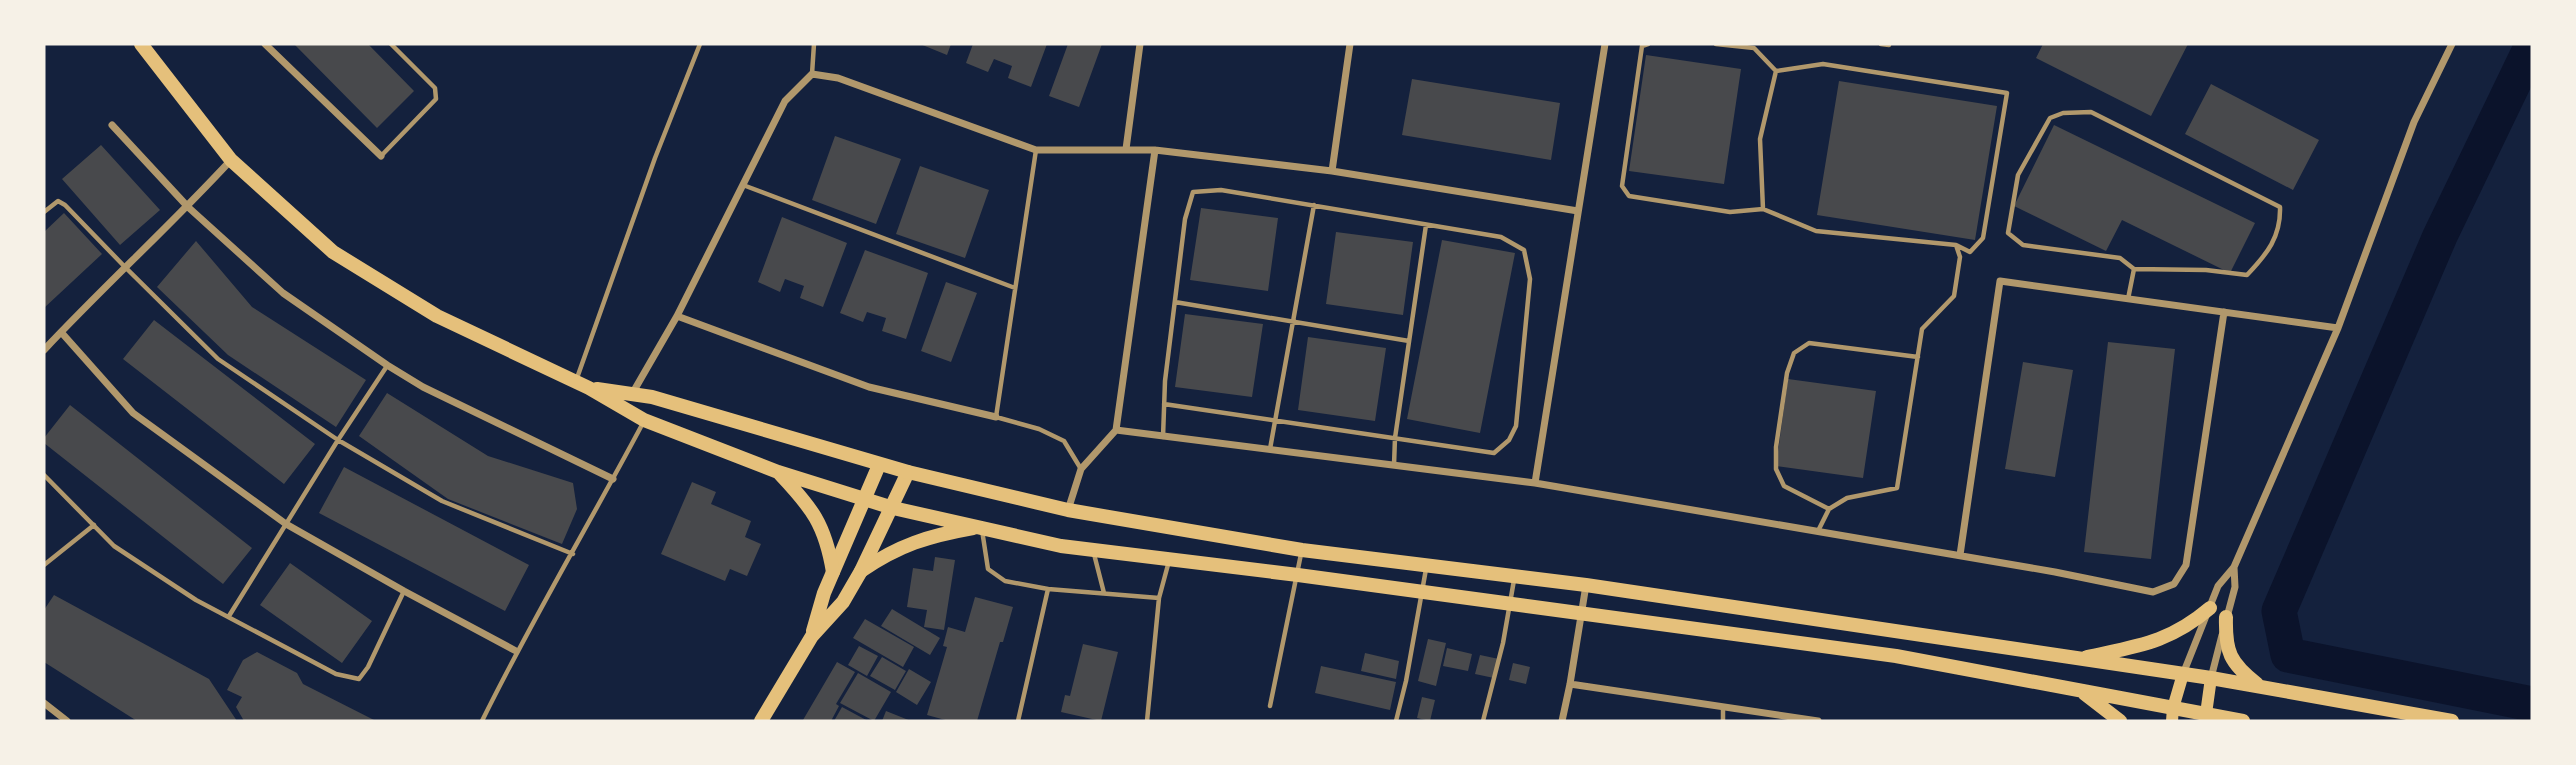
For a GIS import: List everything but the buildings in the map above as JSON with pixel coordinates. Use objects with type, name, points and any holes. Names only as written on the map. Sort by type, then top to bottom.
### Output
[{"type":"main road","points":[[141,44],[231,160],[333,252],[437,316],[582,385],[644,420],[778,472],[893,509],[1060,546],[1298,575],[1896,656],[2082,692],[2172,715],[2243,721]]},
{"type":"main road","points":[[582,385],[692,408],[879,465],[1069,510],[1302,550],[1586,585],[2211,678],[2452,721]]},
{"type":"main road","points":[[766,718],[812,636],[833,572],[879,465]]},
{"type":"main road","points":[[778,472],[808,503],[820,523],[829,548],[833,572]]},
{"type":"main road","points":[[812,636],[843,602],[893,509],[908,472]]},
{"type":"main road","points":[[861,571],[887,553],[911,542],[981,527]]},
{"type":"main road","points":[[2078,658],[2154,642],[2180,631],[2210,608]]},
{"type":"main road","points":[[2226,617],[2226,639],[2232,660],[2239,670],[2259,686]]},
{"type":"main road","points":[[2172,715],[2183,674]]},
{"type":"main road","points":[[2205,718],[2211,678]]},
{"type":"main road","points":[[2082,692],[2120,721]]},
{"type":"street","points":[[265,44],[381,156]]},
{"type":"street","points":[[1126,149],[1140,44]]},
{"type":"street","points":[[1332,171],[1350,44]]},
{"type":"street","points":[[1535,483],[1605,44]]},
{"type":"street","points":[[2183,674],[2218,586],[2234,566],[2338,328],[2414,122],[2452,44]]},
{"type":"street","points":[[632,394],[677,316],[785,101],[812,74],[838,78],[1036,150],[1155,150],[1332,171],[1578,211]]},
{"type":"street","points":[[112,125],[188,207],[283,293],[423,387],[613,479]]},
{"type":"street","points":[[1069,510],[1081,470],[1116,430],[1155,150]]},
{"type":"street","points":[[44,350],[124,267],[188,207],[231,160]]},
{"type":"street","points":[[1960,555],[2000,281],[2338,328]]},
{"type":"street","points":[[1116,430],[1535,483],[1960,555],[2153,592],[2174,584],[2186,565],[2224,312]]},
{"type":"street","points":[[677,316],[869,387],[996,417]]},
{"type":"street","points":[[61,332],[133,413],[286,523],[516,651]]},
{"type":"street","points":[[2211,678],[2235,587],[2234,566]]},
{"type":"street","points":[[1562,721],[1586,585]]},
{"type":"street","points":[[1570,684],[1818,721]]},
{"type":"street","points":[[44,703],[66,721]]},
{"type":"lane","points":[[381,156],[436,99],[435,88],[391,44]]},
{"type":"lane","points":[[582,385],[655,158],[700,44]]},
{"type":"lane","points":[[812,74],[814,44]]},
{"type":"lane","points":[[1648,44],[1642,46],[1622,186],[1629,196],[1730,212],[1763,209],[1816,231],[1956,245],[1970,251],[1983,238],[2007,93],[1823,64],[1776,71]]},
{"type":"lane","points":[[1716,44],[1754,48],[1776,71]]},
{"type":"lane","points":[[1881,44],[1889,45]]},
{"type":"lane","points":[[1763,209],[1760,139],[1776,71]]},
{"type":"lane","points":[[2091,112],[2280,206],[2280,223],[2267,254],[2247,275],[2206,270],[2134,269],[2120,258],[2023,245],[2008,233],[2018,175],[2050,118],[2063,113],[2091,112]]},
{"type":"lane","points":[[1036,150],[996,417],[1039,429],[1064,441],[1081,470]]},
{"type":"lane","points":[[742,185],[1015,288]]},
{"type":"lane","points":[[1163,438],[1164,404],[1185,219],[1193,192],[1221,190],[1501,237],[1524,250],[1530,279],[1516,426],[1509,440],[1494,453],[1164,404]]},
{"type":"lane","points":[[44,212],[58,201],[65,205],[218,359],[338,440],[442,502],[573,554]]},
{"type":"lane","points":[[1270,451],[1314,205]]},
{"type":"lane","points":[[1394,466],[1395,438],[1426,225]]},
{"type":"lane","points":[[1818,531],[1829,509],[1847,498],[1897,488],[1922,329],[1954,296],[1960,257],[1956,245]]},
{"type":"lane","points":[[2128,299],[2134,269]]},
{"type":"lane","points":[[1175,302],[1409,341]]},
{"type":"lane","points":[[1829,509],[1784,486],[1776,469],[1776,447],[1787,373],[1794,353],[1809,344],[1918,357]]},
{"type":"lane","points":[[229,616],[387,365]]},
{"type":"lane","points":[[482,721],[516,651],[573,554],[644,420]]},
{"type":"lane","points":[[44,475],[114,545],[165,580],[195,600],[336,674],[359,679],[368,667],[404,591]]},
{"type":"lane","points":[[44,565],[94,525]]},
{"type":"lane","points":[[981,527],[988,569],[1005,581],[1048,589],[1159,598]]},
{"type":"lane","points":[[1093,550],[1104,593]]},
{"type":"lane","points":[[1270,706],[1302,550]]},
{"type":"lane","points":[[1147,721],[1159,598],[1170,561]]},
{"type":"lane","points":[[1396,721],[1427,565]]},
{"type":"lane","points":[[1483,721],[1492,695],[1511,604],[1514,576]]},
{"type":"lane","points":[[1018,721],[1048,589]]},
{"type":"lane","points":[[1723,707],[1723,721]]},
{"type":"waterway","points":[[2532,45],[2440,236],[2279,611],[2288,655],[2532,704]]}]
